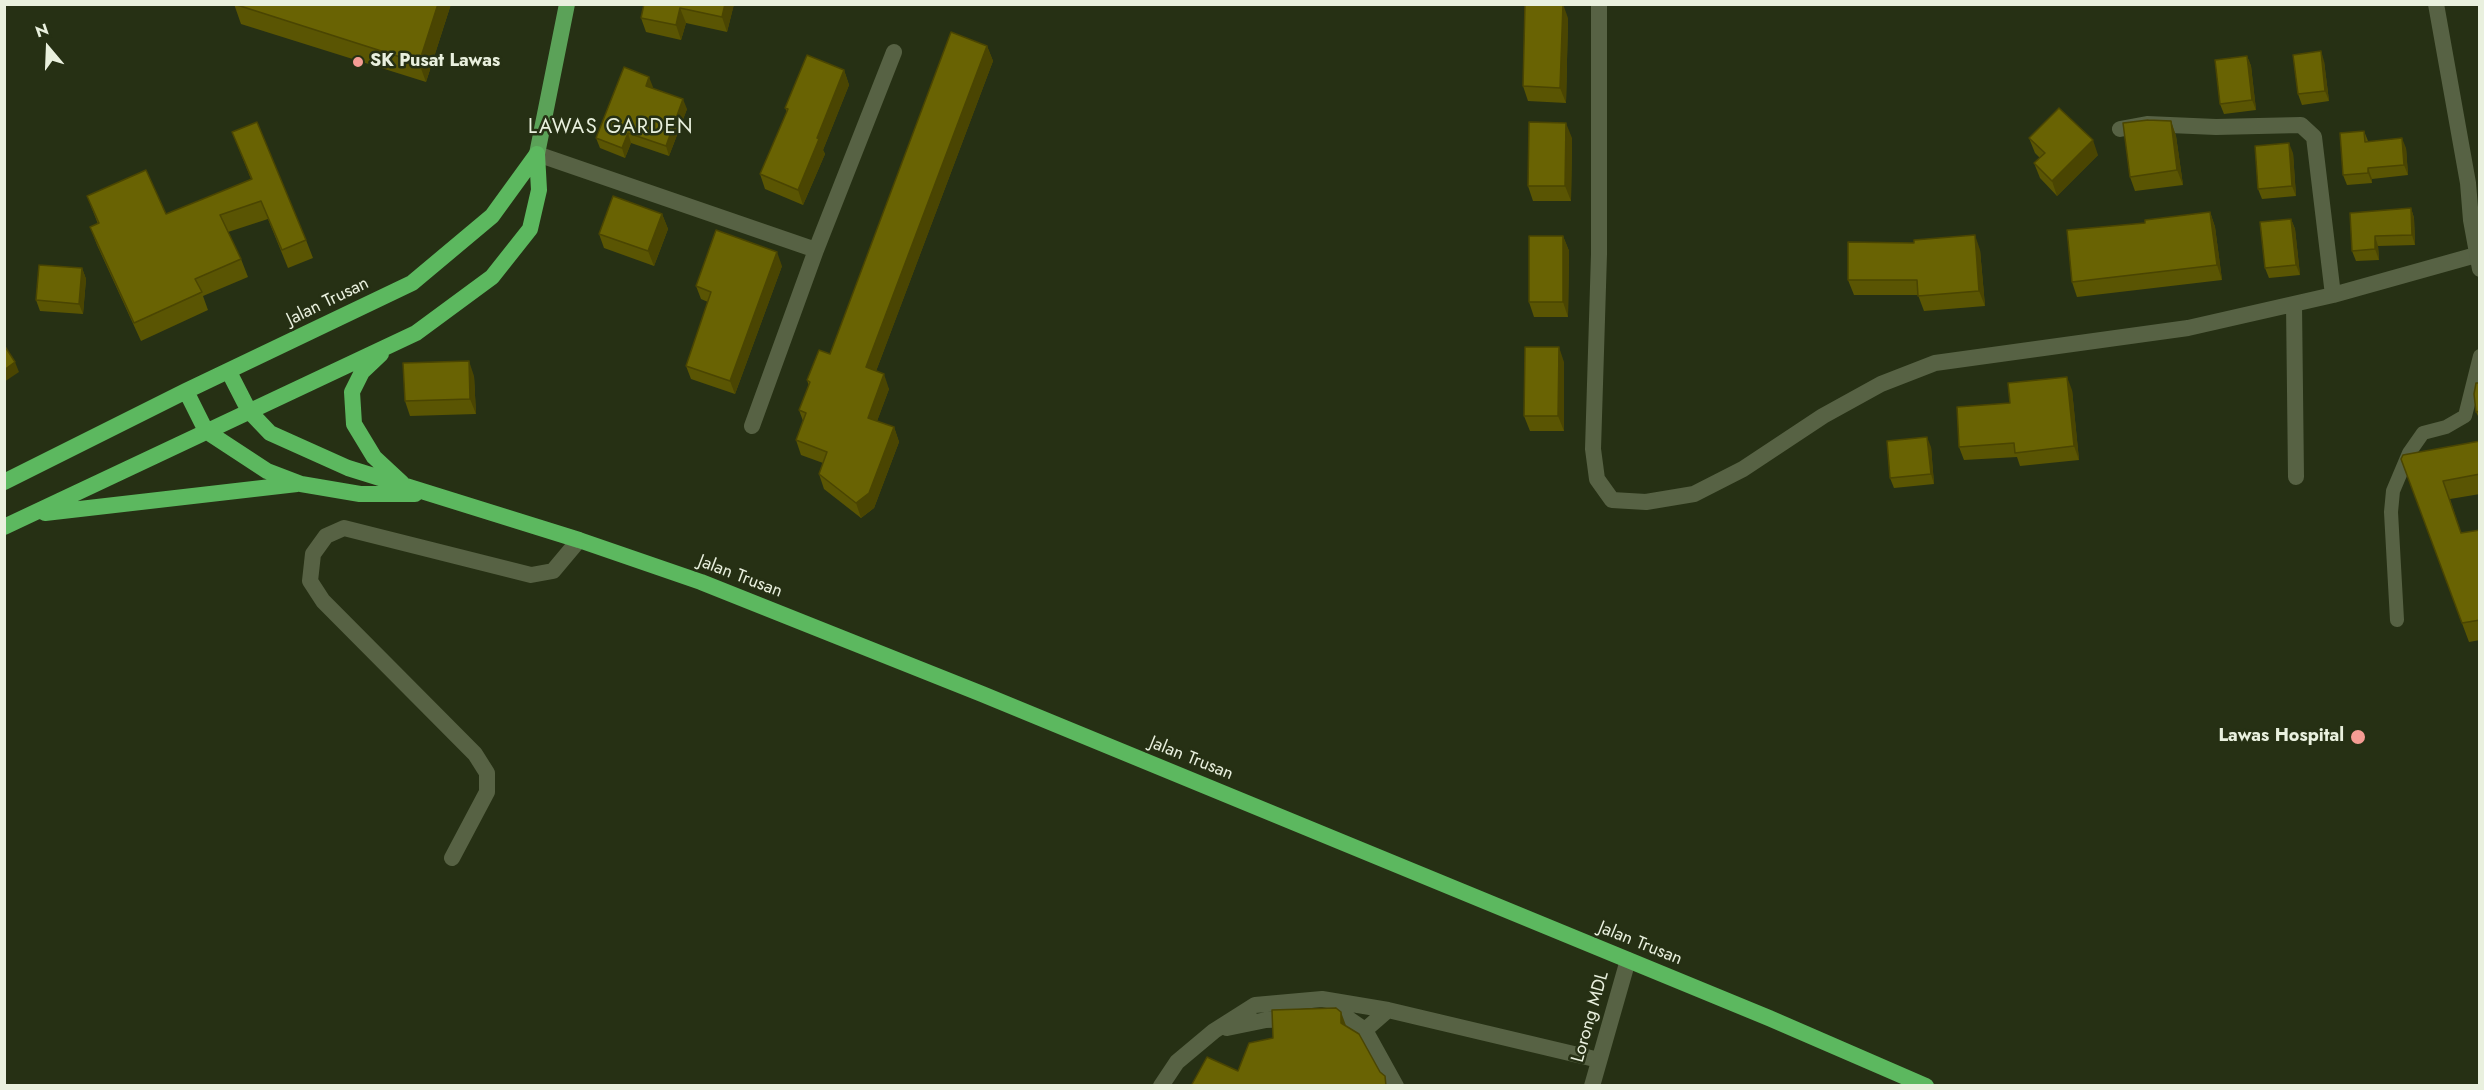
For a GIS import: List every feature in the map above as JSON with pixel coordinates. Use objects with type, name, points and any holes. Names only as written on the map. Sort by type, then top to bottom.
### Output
[{"type":"highway","name":"Jalan Trusan","points":[[4,527],[416,333],[492,278],[530,229],[539,190],[537,154]]},
{"type":"highway","name":"Jalan Trusan","points":[[4,482],[412,283],[492,216],[537,154]]},
{"type":"highway","points":[[390,345],[362,372],[352,392],[354,424],[374,457],[406,486]]},
{"type":"highway","name":"Jalan Trusan","points":[[229,372],[249,411],[270,433],[286,442],[348,468],[579,540],[755,603],[1628,960],[1926,1086]]},
{"type":"highway","name":"Jalan Trusan","points":[[186,392],[206,431],[267,471],[301,484],[360,494],[431,494]]},
{"type":"highway","points":[[30,515],[301,484]]},
{"type":"main road","name":"Jalan Trusan","points":[[537,154],[567,4]]},
{"type":"street","points":[[1599,4],[1599,254],[1593,449],[1596,479],[1612,500],[1646,502],[1694,494],[1743,470],[1823,416],[1881,384],[1935,363],[2188,327],[2478,262],[2468,183],[2436,4]]},
{"type":"street","points":[[752,426],[816,250],[894,52]]},
{"type":"street","points":[[2120,129],[2147,124],[2216,127],[2301,125],[2314,137],[2333,295]]},
{"type":"street","points":[[537,154],[816,250]]},
{"type":"street","points":[[2294,304],[2296,477]]},
{"type":"street","points":[[452,858],[488,792],[487,773],[475,754],[323,601],[310,581],[313,554],[326,536],[344,528],[531,574],[553,571],[579,540]]},
{"type":"street","name":"Lorong MDL","points":[[1592,1086],[1628,960]]},
{"type":"street","points":[[1161,1086],[1177,1062],[1214,1030],[1255,1005],[1322,999],[1388,1010],[1599,1060]]},
{"type":"street","points":[[1365,1030],[1388,1010]]},
{"type":"street","points":[[1214,1030],[1266,1020],[1346,1017],[1365,1030],[1396,1086]]},
{"type":"lane","points":[[2397,620],[2391,512],[2393,491],[2409,453],[2423,433],[2446,427],[2465,416],[2480,356]]},
{"type":"building","points":[[234,4],[380,5],[438,4],[419,63]]},
{"type":"building","points":[[644,4],[725,4],[722,17],[680,8],[676,25],[641,18]]},
{"type":"building","points":[[1525,4],[1563,4],[1560,88],[1523,86]]},
{"type":"building","points":[[951,32],[987,46],[866,367],[884,374],[868,418],[894,427],[869,493],[856,503],[819,474],[827,452],[796,440],[806,413],[799,410],[810,382],[807,380],[819,350],[830,354]]},
{"type":"building","points":[[2321,51],[2325,91],[2298,94],[2293,55]]},
{"type":"building","points":[[807,55],[844,70],[798,190],[760,174],[788,109],[785,108]]},
{"type":"building","points":[[2247,56],[2252,100],[2220,104],[2215,60]]},
{"type":"building","points":[[624,67],[649,77],[646,86],[683,99],[666,146],[628,133],[622,148],[596,138]]},
{"type":"building","points":[[2059,108],[2093,140],[2052,181],[2034,163],[2045,153],[2029,138]]},
{"type":"building","points":[[2148,120],[2171,121],[2177,170],[2130,177],[2123,123]]},
{"type":"building","points":[[257,122],[306,240],[282,250],[261,201],[220,215],[241,259],[195,279],[202,292],[134,323],[90,227],[99,223],[87,196],[146,170],[166,214],[252,179],[232,132]]},
{"type":"building","points":[[1529,122],[1566,123],[1565,186],[1528,186]]},
{"type":"building","points":[[2364,131],[2365,142],[2402,138],[2404,165],[2368,168],[2368,173],[2343,175],[2340,133]]},
{"type":"building","points":[[2289,143],[2292,186],[2258,189],[2255,146]]},
{"type":"building","points":[[613,196],[662,214],[648,251],[599,234]]},
{"type":"building","points":[[2411,208],[2412,235],[2375,236],[2375,249],[2352,251],[2350,213]]},
{"type":"building","points":[[2210,212],[2217,265],[2072,282],[2067,230],[2145,223],[2145,220]]},
{"type":"building","points":[[2291,219],[2296,265],[2265,268],[2260,222]]},
{"type":"building","points":[[716,230],[777,252],[730,381],[686,366],[711,292],[696,286]]},
{"type":"building","points":[[1975,235],[1979,291],[1918,296],[1917,280],[1848,280],[1848,242],[1914,243],[1914,240]]},
{"type":"building","points":[[1529,236],[1563,236],[1563,302],[1529,302]]},
{"type":"building","points":[[39,265],[82,268],[79,304],[36,300]]},
{"type":"building","points":[[4,345],[15,362],[4,370]]},
{"type":"building","points":[[1525,347],[1559,347],[1558,416],[1524,416]]},
{"type":"building","points":[[469,361],[470,399],[405,401],[403,363]]},
{"type":"building","points":[[2067,377],[2074,446],[2015,453],[2014,443],[1959,447],[1957,407],[2010,403],[2008,383]]},
{"type":"building","points":[[2476,383],[2480,383],[2480,411],[2476,412],[2474,394]]},
{"type":"building","points":[[1927,437],[1931,474],[1890,478],[1887,441]]},
{"type":"building","points":[[2480,441],[2480,474],[2443,481],[2461,533],[2480,530],[2480,620],[2462,623],[2401,459],[2403,455]]},
{"type":"building","points":[[1336,1008],[1341,1012],[1341,1023],[1359,1034],[1380,1072],[1385,1076],[1386,1086],[1191,1086],[1207,1057],[1238,1071],[1249,1043],[1273,1038],[1272,1010]]},
{"type":"place","name":"SK Pusat Lawas","points":[[358,62]]},
{"type":"place","name":"Lawas Hospital","points":[[2358,737]]},
{"type":"district","name":"LAWAS GARDEN","points":[[611,128]]}]
